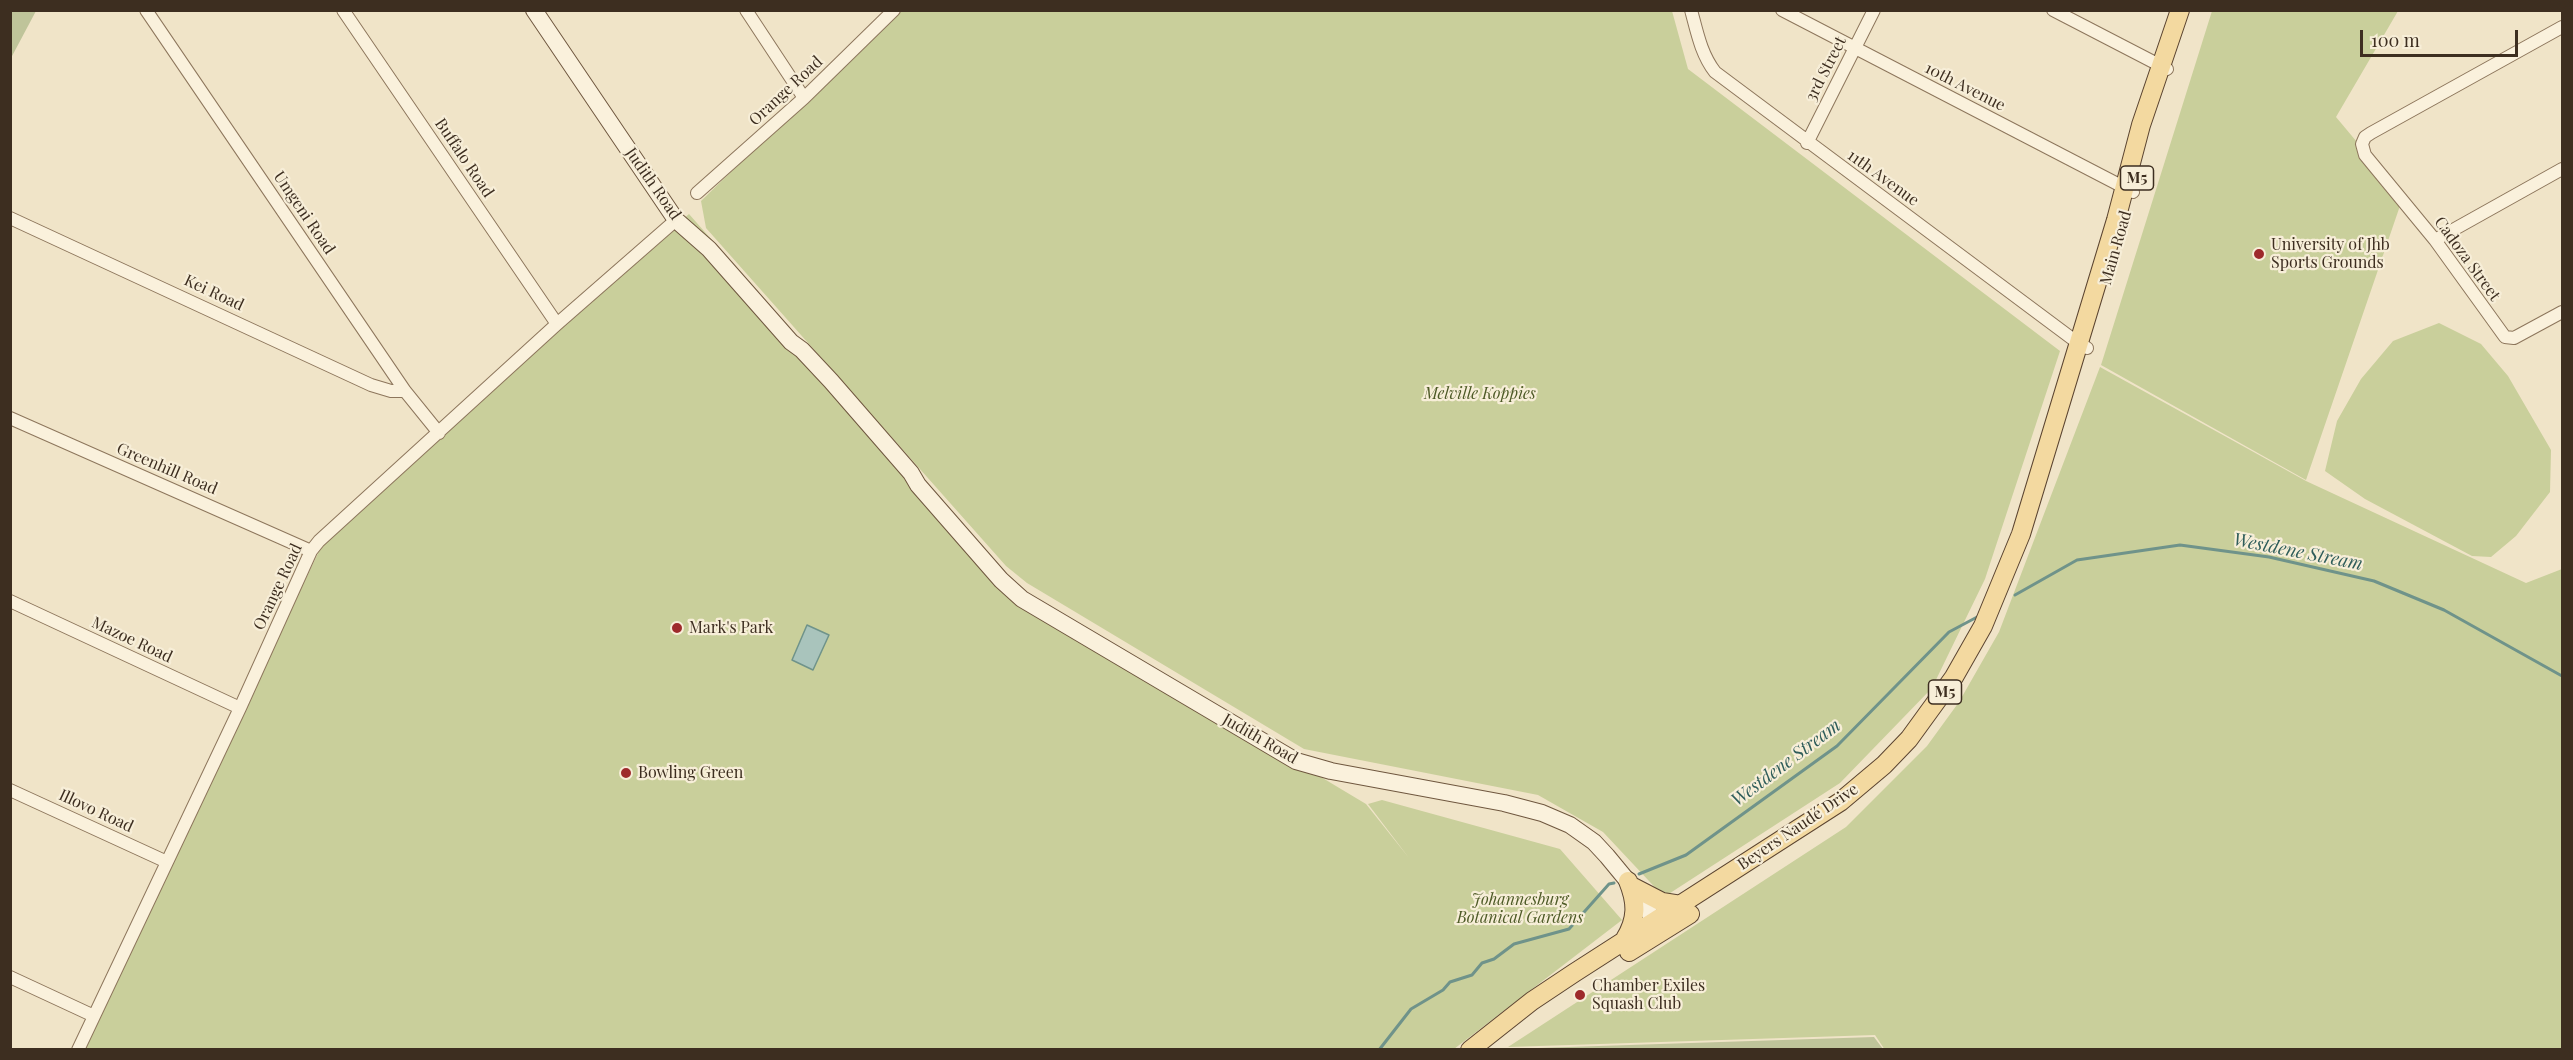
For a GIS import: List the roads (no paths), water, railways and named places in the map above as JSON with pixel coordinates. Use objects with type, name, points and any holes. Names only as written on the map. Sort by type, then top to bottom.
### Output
[{"type":"main road","name":"Main Road","points":[[2083,345],[2180,10]]},
{"type":"main road","name":"Main Road","points":[[2164,67],[2190,10]]},
{"type":"main road","name":"Beyers Naudé Drive","points":[[1470,1050],[1532,1001],[1624,941],[1657,927],[1681,905],[1840,802],[1896,752],[1937,703],[1983,626],[2010,564],[2083,345]]},
{"type":"main road","name":"Beyers Naudé Drive","points":[[1485,1050],[1657,927],[1838,818],[1899,766],[1934,726],[1979,652],[2011,583],[2032,528],[2083,345]]},
{"type":"main road","points":[[1631,884],[1657,901],[1681,905]]},
{"type":"main road","points":[[1624,941],[1633,926],[1635,916],[1631,884]]},
{"type":"street","name":"Umgeni Road","points":[[146,10],[405,391],[439,433]]},
{"type":"street","name":"Buffalo Road","points":[[343,10],[557,324]]},
{"type":"street","name":"Judith Road","points":[[534,10],[676,220],[709,249],[791,342],[807,368],[852,422],[906,477],[918,485],[1001,580],[1022,599],[1296,761],[1319,769],[1504,803],[1542,813],[1570,825],[1594,842],[1631,884],[1657,927]]},
{"type":"street","points":[[746,10],[804,98]]},
{"type":"street","name":"Orange Road","points":[[697,193],[804,98],[894,10]]},
{"type":"street","name":"11th Avenue","points":[[1691,10],[1707,62],[1715,72],[1807,143],[2083,345]]},
{"type":"street","name":"10th Avenue","points":[[1782,10],[2129,190]]},
{"type":"street","name":"3rd Street","points":[[1807,143],[1874,10]]},
{"type":"street","points":[[2053,10],[2164,67]]},
{"type":"street","name":"Cadoza Street","points":[[2562,27],[2371,132],[2363,140],[2362,150],[2435,240],[2505,336],[2514,338],[2562,312]]},
{"type":"street","points":[[2435,240],[2562,169]]},
{"type":"street","name":"Kei Road","points":[[10,218],[371,385],[391,391],[405,391]]},
{"type":"street","name":"Orange Road","points":[[78,1050],[240,708],[311,551],[319,541],[557,324],[676,220]]},
{"type":"street","name":"Greenhill Road","points":[[10,418],[311,551]]},
{"type":"street","name":"Mazoe Road","points":[[10,601],[240,708]]},
{"type":"street","name":"Illovo Road","points":[[10,790],[167,862]]},
{"type":"street","points":[[10,977],[94,1016]]},
{"type":"water","points":[[807,625],[829,635],[813,670],[792,660]]},
{"type":"waterway","name":"Westdene Stream","points":[[2015,595],[2077,560],[2180,545],[2269,557],[2374,581],[2444,610],[2562,676]]},
{"type":"waterway","name":"Westdene Stream","points":[[1639,874],[1686,855],[1837,746],[1949,632],[1979,616]]},
{"type":"waterway","name":"Westdene Stream","points":[[1379,1050],[1411,1009],[1443,990],[1450,982],[1472,975],[1482,963],[1494,959],[1514,944],[1569,929],[1609,884],[1614,883]]},
{"type":"place","name":"University of Jhb Sports Grounds","points":[[2259,254]]},
{"type":"place","name":"Mark's Park","points":[[677,628]]},
{"type":"place","name":"Bowling Green","points":[[626,773]]},
{"type":"place","name":"Chamber Exiles Squash Club","points":[[1580,995]]},
{"type":"park label","name":"Melville Koppies","points":[[1480,394]]},
{"type":"park label","name":"Johannesburg Botanical Gardens","points":[[1520,909]]}]
